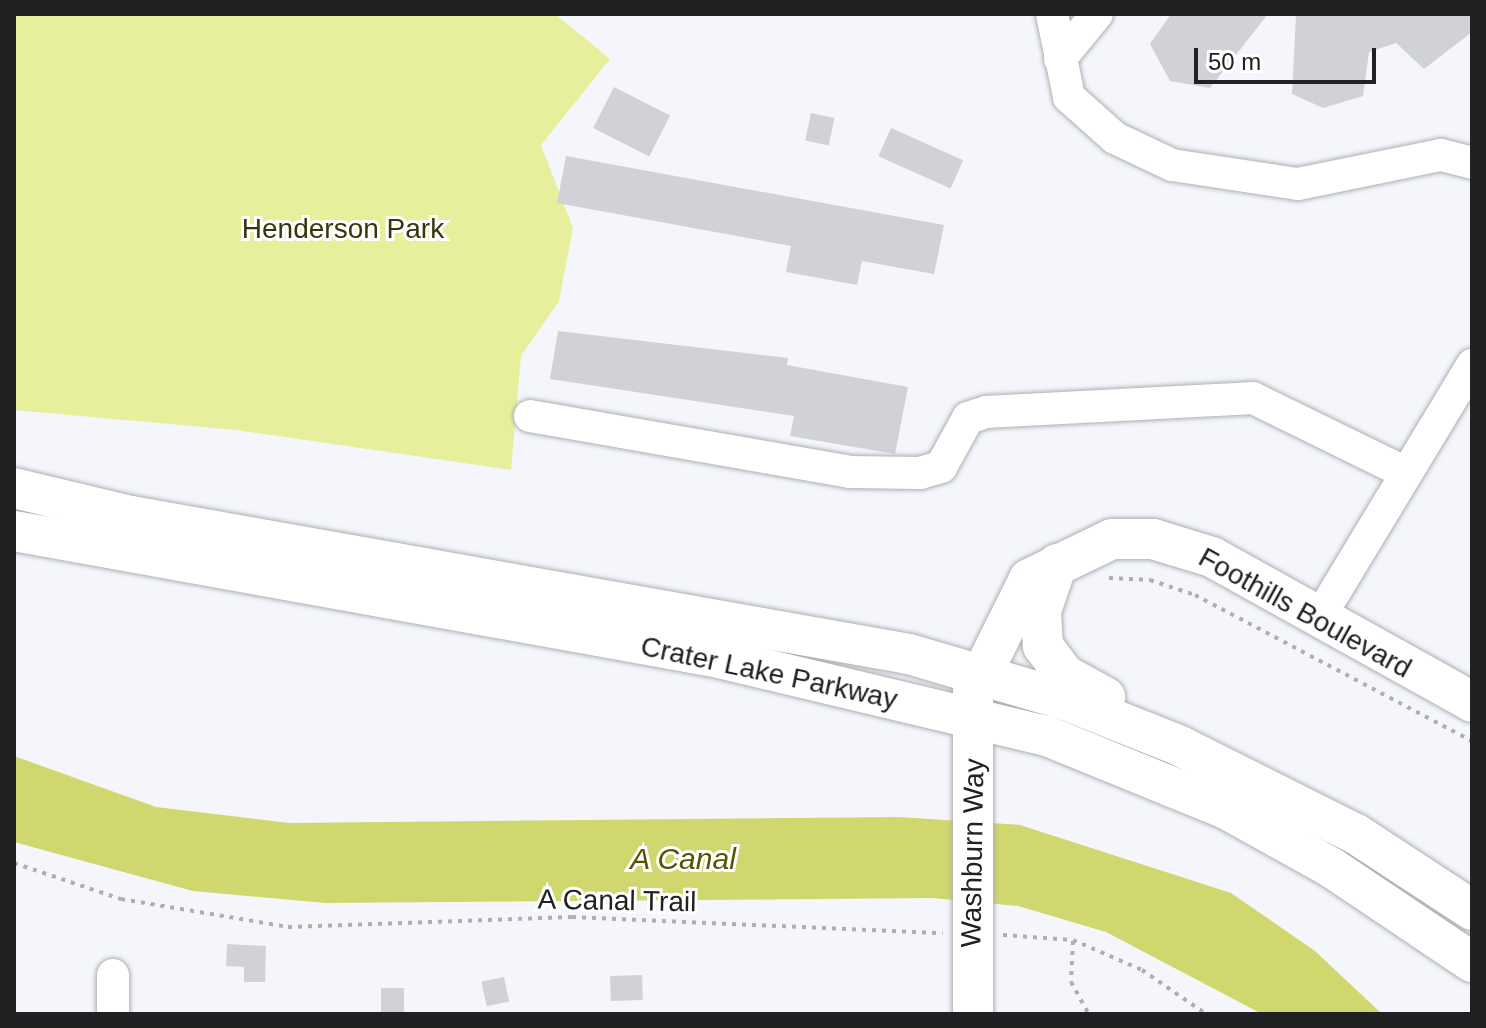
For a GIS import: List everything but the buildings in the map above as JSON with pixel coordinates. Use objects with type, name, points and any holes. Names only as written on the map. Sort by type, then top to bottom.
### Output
[{"type":"main road","name":"Crater Lake Parkway","points":[[14,488],[909,654],[1047,736],[1228,810],[1472,962]]},
{"type":"main road","name":"Crater Lake Parkway","points":[[14,531],[719,658],[976,695],[1065,700],[1211,761],[1356,834],[1472,910]]},
{"type":"main road","name":"Foothills Boulevard","points":[[976,695],[1029,579],[1112,539],[1153,539],[1212,557],[1472,702]]},
{"type":"main road","points":[[1058,563],[1040,626],[1052,659],[1084,688],[1168,726],[1211,761]]},
{"type":"main road","name":"Washburn Way","points":[[973,1014],[976,695]]},
{"type":"street","points":[[1052,14],[1069,97],[1115,138],[1172,165],[1298,184],[1441,155],[1472,163]]},
{"type":"street","points":[[1060,59],[1097,14]]},
{"type":"street","points":[[1319,618],[1404,472],[1472,365]]},
{"type":"street","points":[[530,416],[850,472],[920,473],[941,467],[968,418],[987,412],[1253,398],[1404,472]]},
{"type":"street","points":[[113,975],[113,1014]]},
{"type":"path","points":[[1096,579],[1150,580],[1195,595],[1472,741]]},
{"type":"path","name":"A Canal Trail","points":[[14,863],[121,899],[288,927],[572,917],[1073,940],[1142,970],[1206,1014]]},
{"type":"path","points":[[1073,940],[1071,982],[1089,1014]]},
{"type":"green space","name":"Henderson Park","points":[[14,14],[555,14],[610,59],[541,145],[573,228],[559,301],[521,356],[511,470],[236,430],[14,410]]},
{"type":"water","name":"A Canal","points":[[14,756],[156,807],[289,823],[899,817],[1020,825],[1231,893],[1315,951],[1382,1014],[1262,1014],[1106,932],[1018,906],[932,898],[325,903],[193,891],[14,842]]}]
